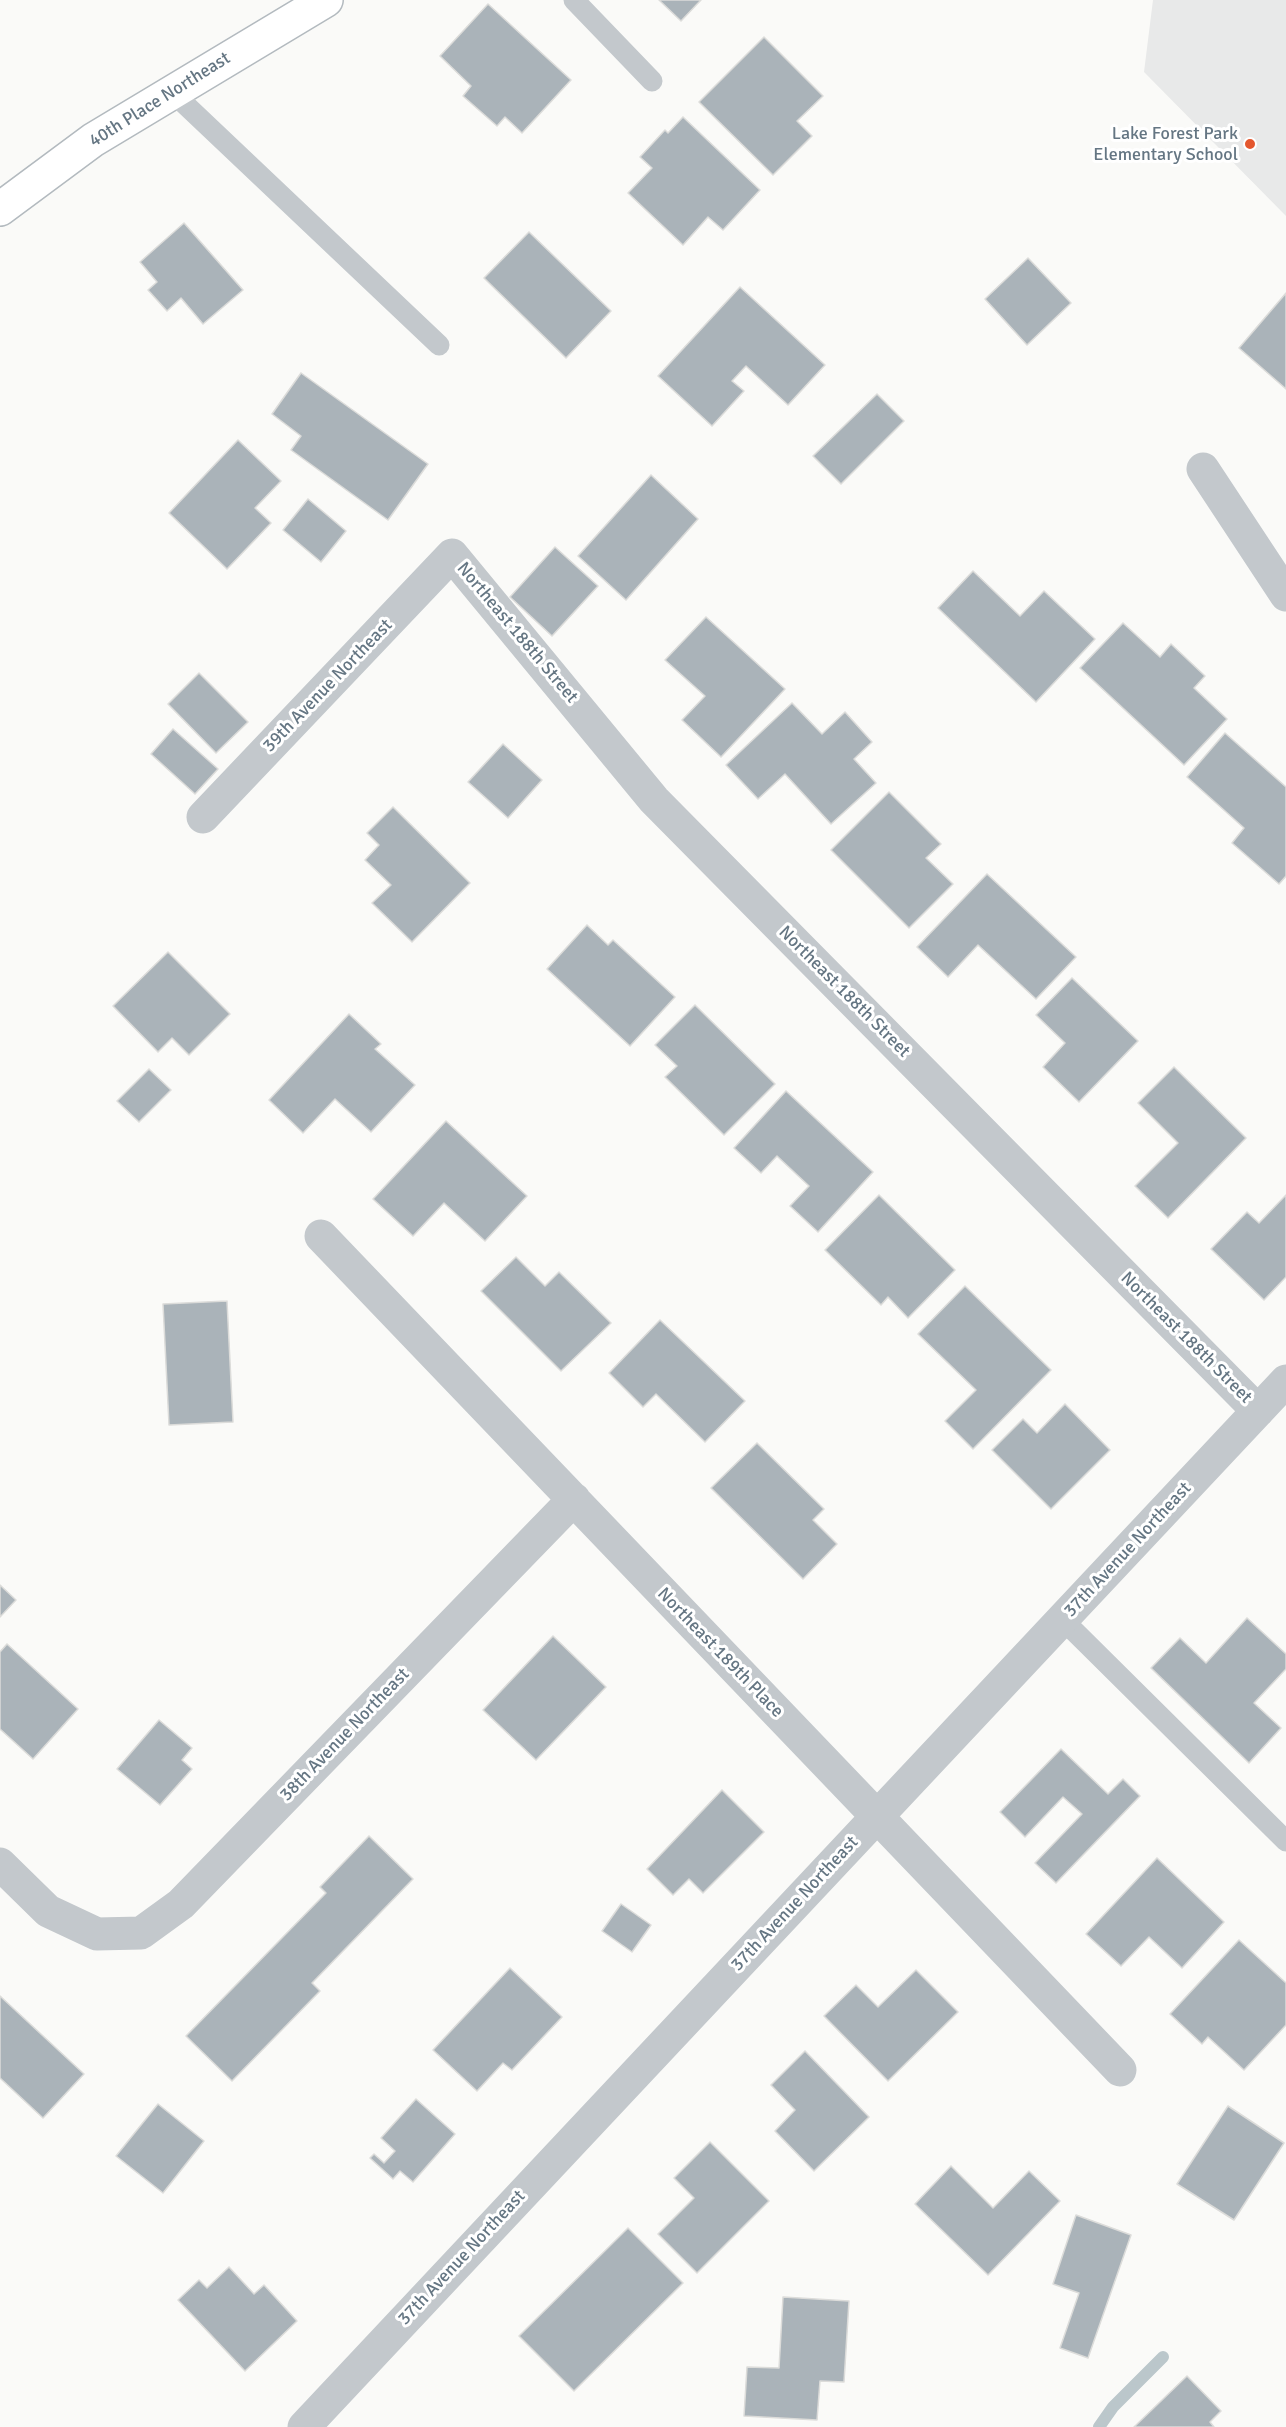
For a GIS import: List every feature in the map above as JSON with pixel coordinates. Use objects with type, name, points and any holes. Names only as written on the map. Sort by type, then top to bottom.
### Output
[{"type":"street","name":"40th Place Northeast","points":[[0,209],[93,140],[326,0]]},
{"type":"street","points":[[1203,469],[1286,595]]},
{"type":"street","name":"39th Avenue Northeast","points":[[203,817],[452,555]]},
{"type":"street","name":"Northeast 188th Street","points":[[452,555],[654,800],[1258,1411]]},
{"type":"street","name":"Northeast 189th Place","points":[[321,1236],[1120,2070]]},
{"type":"street","name":"37th Avenue Northeast","points":[[304,2427],[1286,1381]]},
{"type":"street","name":"38th Avenue Northeast","points":[[0,1864],[48,1911],[97,1934],[141,1933],[181,1904],[574,1499]]},
{"type":"lane","points":[[574,0],[652,81]]},
{"type":"lane","points":[[172,92],[439,345]]},
{"type":"lane","points":[[1062,1619],[1286,1841]]},
{"type":"shaded area","name":"Lake Forest Park Elementary School","points":[[1153,0],[1286,0],[1286,216],[1144,72]]},
{"type":"building","points":[[659,0],[701,0],[681,21]]},
{"type":"building","points":[[488,4],[571,80],[522,133],[505,117],[497,126],[463,96],[471,86],[440,56]]},
{"type":"building","points":[[764,37],[823,96],[797,121],[812,136],[773,175],[699,102]]},
{"type":"building","points":[[683,117],[760,190],[723,230],[708,217],[683,245],[628,193],[652,168],[640,157],[665,130],[668,133]]},
{"type":"building","points":[[184,223],[243,290],[203,324],[181,298],[167,311],[148,290],[157,282],[140,262]]},
{"type":"building","points":[[529,232],[611,311],[566,358],[484,278]]},
{"type":"building","points":[[1028,258],[1071,303],[1027,345],[985,299]]},
{"type":"building","points":[[740,287],[825,365],[788,405],[746,366],[732,381],[744,391],[712,426],[658,376]]},
{"type":"building","points":[[1286,293],[1286,389],[1239,348]]},
{"type":"building","points":[[301,373],[428,464],[388,520],[291,450],[301,436],[272,414]]},
{"type":"building","points":[[877,394],[904,421],[841,484],[813,456]]},
{"type":"building","points":[[238,440],[281,481],[255,508],[271,523],[227,569],[169,513]]},
{"type":"building","points":[[651,475],[698,519],[626,600],[578,556]]},
{"type":"building","points":[[308,499],[346,531],[321,562],[283,530]]},
{"type":"building","points":[[555,547],[598,586],[552,636],[510,597]]},
{"type":"building","points":[[973,571],[1020,616],[1044,591],[1095,639],[1036,702],[938,608]]},
{"type":"building","points":[[706,617],[785,689],[721,757],[682,720],[705,696],[665,660]]},
{"type":"building","points":[[1123,623],[1160,657],[1171,644],[1205,676],[1194,688],[1227,719],[1184,765],[1080,668]]},
{"type":"building","points":[[199,673],[248,722],[216,753],[168,704]]},
{"type":"building","points":[[792,703],[822,734],[845,712],[872,742],[854,759],[876,783],[831,824],[785,774],[758,799],[726,765]]},
{"type":"building","points":[[173,729],[218,769],[195,794],[151,754]]},
{"type":"building","points":[[1225,733],[1286,787],[1286,876],[1279,884],[1232,843],[1244,828],[1187,777]]},
{"type":"building","points":[[503,744],[542,780],[508,818],[468,782]]},
{"type":"building","points":[[889,792],[941,844],[926,858],[953,884],[909,928],[831,850]]},
{"type":"building","points":[[393,807],[470,883],[412,942],[372,903],[391,885],[365,860],[379,845],[367,833]]},
{"type":"building","points":[[987,874],[1076,957],[1036,999],[978,945],[948,977],[917,947]]},
{"type":"building","points":[[587,925],[608,945],[613,940],[675,997],[630,1046],[547,969]]},
{"type":"building","points":[[168,952],[230,1014],[189,1055],[172,1038],[158,1052],[113,1006]]},
{"type":"building","points":[[1072,978],[1138,1041],[1079,1102],[1043,1067],[1065,1043],[1036,1015]]},
{"type":"building","points":[[695,1005],[775,1084],[724,1135],[665,1077],[677,1066],[655,1045]]},
{"type":"building","points":[[349,1014],[381,1044],[375,1049],[415,1085],[371,1132],[335,1099],[303,1133],[269,1100]]},
{"type":"building","points":[[1174,1067],[1246,1138],[1168,1218],[1135,1186],[1178,1143],[1138,1103]]},
{"type":"building","points":[[149,1069],[171,1090],[139,1122],[117,1101]]},
{"type":"building","points":[[786,1091],[873,1172],[818,1232],[790,1206],[809,1186],[777,1156],[761,1173],[734,1148]]},
{"type":"building","points":[[446,1121],[527,1196],[485,1241],[444,1203],[413,1236],[373,1199]]},
{"type":"building","points":[[879,1195],[955,1270],[908,1318],[888,1297],[881,1305],[825,1250]]},
{"type":"building","points":[[1286,1195],[1286,1277],[1264,1300],[1211,1249],[1247,1212],[1259,1223]]},
{"type":"building","points":[[516,1257],[545,1286],[559,1272],[611,1323],[561,1371],[481,1291]]},
{"type":"building","points":[[965,1286],[1051,1370],[973,1449],[945,1421],[976,1390],[918,1334]]},
{"type":"building","points":[[227,1301],[233,1422],[169,1425],[163,1304]]},
{"type":"building","points":[[660,1320],[745,1401],[705,1442],[656,1394],[643,1407],[609,1373]]},
{"type":"building","points":[[1065,1404],[1110,1450],[1051,1509],[992,1450],[1023,1419],[1037,1433]]},
{"type":"building","points":[[757,1443],[824,1509],[813,1520],[837,1544],[803,1579],[711,1488]]},
{"type":"building","points":[[0,1585],[16,1600],[0,1617]]},
{"type":"building","points":[[1247,1618],[1286,1654],[1286,1669],[1254,1703],[1281,1728],[1249,1763],[1151,1668],[1180,1638],[1206,1663]]},
{"type":"building","points":[[553,1636],[606,1687],[536,1760],[483,1710]]},
{"type":"building","points":[[7,1644],[78,1709],[33,1759],[0,1729],[0,1652]]},
{"type":"building","points":[[159,1720],[192,1748],[182,1760],[192,1769],[160,1805],[117,1769]]},
{"type":"building","points":[[1061,1749],[1108,1794],[1123,1779],[1140,1796],[1056,1883],[1035,1863],[1082,1814],[1063,1797],[1025,1837],[1000,1812]]},
{"type":"building","points":[[722,1790],[764,1832],[703,1893],[689,1879],[673,1895],[647,1869]]},
{"type":"building","points":[[369,1836],[413,1879],[312,1983],[320,1991],[232,2081],[186,2036],[326,1893],[320,1887]]},
{"type":"building","points":[[1157,1858],[1224,1922],[1182,1968],[1149,1937],[1121,1966],[1086,1934]]},
{"type":"building","points":[[621,1904],[651,1925],[632,1952],[602,1931]]},
{"type":"building","points":[[1239,1940],[1286,1983],[1286,2025],[1244,2070],[1208,2037],[1202,2044],[1170,2014]]},
{"type":"building","points":[[510,1968],[562,2017],[512,2070],[503,2063],[477,2091],[433,2050]]},
{"type":"building","points":[[916,1970],[958,2012],[888,2081],[824,2016],[856,1985],[878,2007]]},
{"type":"building","points":[[0,1996],[84,2074],[43,2118],[0,2078]]},
{"type":"building","points":[[805,2051],[869,2117],[814,2171],[775,2131],[795,2110],[771,2085]]},
{"type":"building","points":[[416,2099],[455,2134],[413,2182],[400,2171],[393,2179],[370,2158],[374,2154],[384,2163],[395,2151],[381,2138]]},
{"type":"building","points":[[158,2104],[204,2141],[163,2193],[116,2156]]},
{"type":"building","points":[[1228,2106],[1284,2143],[1234,2220],[1177,2184]]},
{"type":"building","points":[[710,2142],[769,2201],[697,2273],[658,2234],[694,2198],[674,2178]]},
{"type":"building","points":[[951,2166],[993,2208],[1029,2171],[1060,2201],[988,2275],[915,2204]]},
{"type":"building","points":[[1076,2215],[1131,2235],[1088,2358],[1060,2348],[1079,2293],[1053,2284]]},
{"type":"building","points":[[628,2228],[683,2283],[574,2391],[519,2336]]},
{"type":"building","points":[[229,2267],[254,2294],[264,2285],[297,2321],[245,2371],[178,2300],[199,2280],[207,2288]]},
{"type":"building","points":[[783,2297],[849,2301],[844,2382],[820,2381],[817,2420],[744,2416],[747,2367],[779,2368]]},
{"type":"building","points":[[1187,2376],[1221,2411],[1210,2422],[1214,2427],[1134,2427]]},
{"type":"waterway","points":[[1099,2427],[1113,2407],[1163,2357]]},
{"type":"place","name":"Lake Forest Park Elementary School","points":[[1250,144]]}]
